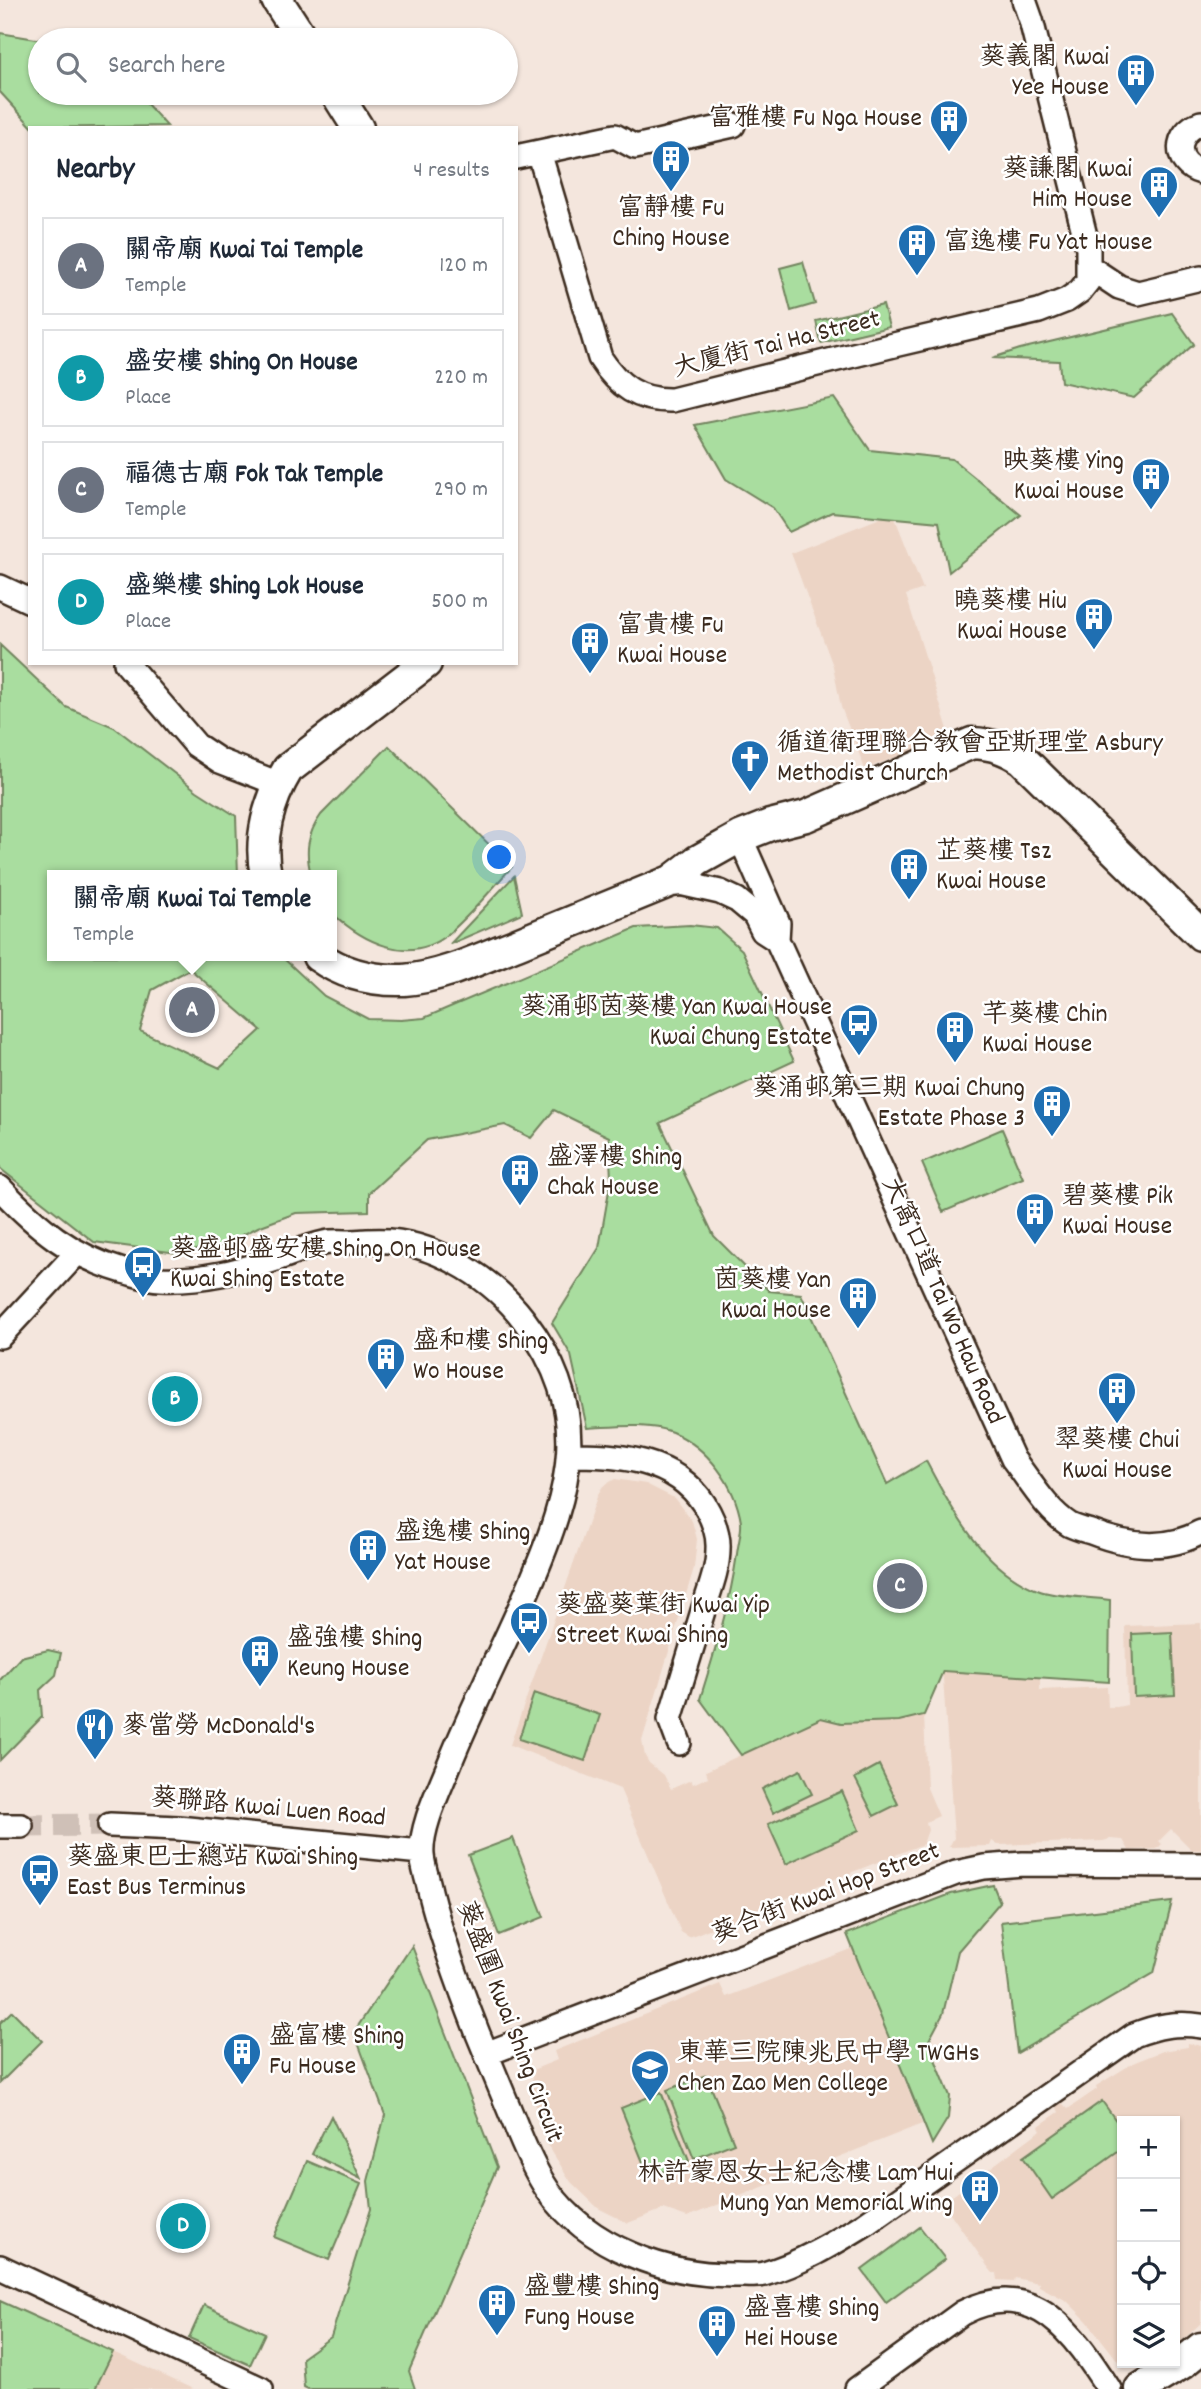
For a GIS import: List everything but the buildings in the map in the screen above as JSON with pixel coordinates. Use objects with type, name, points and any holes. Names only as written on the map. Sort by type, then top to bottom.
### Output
[{"type":"main road","points":[[277,0],[295,28]]},
{"type":"main road","points":[[344,105],[357,126]]},
{"type":"main road","points":[[265,870],[263,848],[268,815],[279,784],[288,769],[423,665]]},
{"type":"main road","points":[[327,961],[339,968],[378,979],[405,980],[432,975],[472,962],[671,881],[697,861],[743,845],[770,825],[806,816],[972,743],[1006,748],[1022,759],[1201,935]]},
{"type":"main road","points":[[1140,2389],[1181,2364],[1201,2348]]},
{"type":"street","points":[[1024,0],[1088,248],[1089,267],[1119,287],[1138,293],[1201,278]]},
{"type":"street","points":[[1201,123],[1185,133],[1180,150],[1188,166],[1201,172]]},
{"type":"street","points":[[518,157],[615,136],[635,147],[733,125]]},
{"type":"street","name":"大廈街 Tai Ha Street","points":[[539,152],[600,358],[621,386],[649,399],[672,400],[1039,311],[1067,300],[1080,291],[1088,281],[1089,267]]},
{"type":"street","points":[[0,587],[28,600]]},
{"type":"street","points":[[128,665],[196,746],[220,761],[279,784]]},
{"type":"street","name":"大窩口道 Tai Wo Hau Road","points":[[743,845],[778,923],[777,940],[1013,1460],[1045,1502],[1071,1525],[1081,1529],[1133,1545],[1163,1544],[1201,1532]]},
{"type":"street","name":"大窩口道 Tai Wo Hau Road","points":[[671,881],[720,892],[737,900],[755,915],[763,932],[777,940]]},
{"type":"street","name":"葵盛圍 Kwai Shing Circuit","points":[[0,1188],[27,1216],[76,1254],[156,1279],[198,1278],[238,1271],[324,1243],[390,1241],[444,1257],[494,1287],[509,1301],[537,1338],[552,1366],[567,1413],[569,1455],[562,1502],[505,1644],[454,1752],[430,1813],[421,1852],[435,1909],[467,2005],[536,2170],[558,2202],[604,2241],[649,2261],[705,2276],[760,2275],[800,2260],[865,2224],[1134,2035],[1156,2026],[1201,2026]]},
{"type":"street","points":[[0,1336],[76,1254]]},
{"type":"street","points":[[569,1455],[598,1454],[633,1458],[662,1468],[682,1479],[703,1503],[718,1534],[716,1566],[670,1719],[679,1743]]},
{"type":"street","name":"葵聯路 Kwai Luen Road","points":[[110,1825],[178,1828],[421,1852]]},
{"type":"street","name":"葵合街 Kwai Hop Street","points":[[486,2054],[956,1873],[984,1867],[1023,1864],[1201,1865]]},
{"type":"street","points":[[0,2267],[261,2389]]},
{"type":"street","points":[[857,2389],[962,2313],[999,2301],[1039,2309],[1061,2324],[1079,2343],[1109,2389]]},
{"type":"shaded area","points":[[893,513],[923,589],[906,595],[950,736],[865,769],[841,707],[833,666],[791,553]]},
{"type":"shaded area","points":[[615,1479],[646,1484],[674,1498],[692,1521],[697,1539],[694,1568],[642,1741],[649,1763],[664,1775],[671,1789],[691,1780],[693,1784],[708,1777],[706,1771],[821,1718],[841,1723],[899,1721],[924,1715],[927,1788],[939,1816],[926,1822],[928,1830],[923,1844],[689,1937],[681,1932],[620,1789],[510,1745],[598,1494],[603,1486]]},
{"type":"shaded area","points":[[1201,1623],[1201,1850],[1192,1850],[1171,1829],[1159,1841],[1162,1844],[1157,1849],[1129,1850],[1123,1840],[1110,1839],[998,1845],[992,1841],[990,1846],[949,1847],[954,1838],[943,1678],[935,1662],[1018,1677],[1040,1677],[1040,1690],[1107,1687],[1108,1707],[1117,1707],[1127,1705],[1125,1626]]},
{"type":"shaded area","points":[[853,1948],[922,2124],[687,2217],[664,2209],[628,2223],[598,2208],[571,2182],[549,2147],[530,2089],[535,2069],[557,2060],[554,2051],[720,1984],[726,1997]]},
{"type":"shaded area","points":[[1188,2043],[1201,2046],[1201,2323],[1180,2342],[1180,2116],[1117,2116],[1117,2360],[1087,2321],[1067,2301],[1039,2286],[1039,2283],[1015,2278],[1014,2281],[998,2280],[997,2273],[993,2273],[988,2267],[943,2203],[1041,2130],[1039,2126],[1059,2112],[1056,2106],[1061,2102],[1068,2109],[1097,2089],[1096,2086],[1135,2062],[1163,2051],[1188,2047]]},
{"type":"shaded area","points":[[113,2352],[193,2389],[95,2389]]},
{"type":"green space","points":[[0,33],[28,38],[28,105],[148,105],[167,126],[31,126],[0,92]]},
{"type":"green space","points":[[803,262],[815,304],[791,311],[780,268]]},
{"type":"green space","points":[[883,305],[889,327],[821,343],[816,321]]},
{"type":"green space","points":[[1172,313],[1194,344],[1134,398],[1061,382],[1059,361],[992,358],[1020,349]]},
{"type":"green space","points":[[834,398],[870,450],[952,459],[1021,515],[949,572],[939,522],[832,512],[789,532],[773,508],[726,479],[695,425]]},
{"type":"green space","points":[[0,645],[66,707],[114,727],[197,791],[236,816],[238,870],[47,870],[47,961],[286,961],[324,996],[368,1019],[401,1020],[424,1018],[636,928],[690,925],[717,928],[742,950],[794,1061],[660,1123],[714,1236],[769,1291],[801,1294],[887,1484],[926,1461],[972,1537],[1002,1569],[1020,1582],[1040,1591],[1110,1600],[1109,1682],[943,1671],[924,1715],[899,1721],[841,1723],[821,1718],[741,1755],[700,1699],[722,1627],[734,1573],[741,1529],[738,1508],[726,1481],[708,1457],[672,1432],[630,1426],[587,1428],[571,1355],[552,1323],[599,1248],[611,1179],[609,1137],[554,1110],[531,1138],[505,1125],[427,1140],[369,1193],[369,1211],[296,1213],[258,1227],[221,1246],[208,1246],[185,1254],[94,1242],[0,1168]],"holes":[[[190,969],[261,1030],[220,1068],[140,1031],[152,990]]]},
{"type":"green space","points":[[389,746],[512,867],[448,934],[418,948],[387,946],[372,941],[337,918],[337,870],[310,870],[310,836],[321,815]]},
{"type":"green space","points":[[514,876],[522,913],[450,944]]},
{"type":"green space","points":[[1002,1129],[1023,1178],[943,1212],[922,1163]]},
{"type":"green space","points":[[1172,1632],[1175,1695],[1134,1697],[1132,1634]]},
{"type":"green space","points":[[48,1650],[61,1653],[56,1675],[40,1690],[42,1717],[0,1760],[0,1680],[21,1657]]},
{"type":"green space","points":[[534,1693],[600,1715],[585,1761],[519,1739]]},
{"type":"green space","points":[[879,1765],[898,1804],[874,1816],[855,1778]]},
{"type":"green space","points":[[800,1770],[812,1794],[773,1813],[762,1789]]},
{"type":"green space","points":[[842,1791],[859,1830],[786,1864],[768,1824]]},
{"type":"green space","points":[[513,1838],[544,1917],[499,1935],[468,1855]]},
{"type":"green space","points":[[993,1885],[1000,1902],[958,1951],[943,2014],[928,2042],[950,2096],[948,2118],[932,2144],[847,1934],[951,1894]]},
{"type":"green space","points":[[1172,1902],[1154,1973],[1017,2053],[1001,1922]]},
{"type":"green space","points":[[412,1946],[497,2167],[409,2371],[415,2389],[308,2389],[304,2387],[302,2358],[331,2337],[371,2209],[368,2181],[385,2115],[354,2032]]},
{"type":"green space","points":[[12,2011],[42,2041],[0,2083],[0,2023]]},
{"type":"green space","points":[[706,2075],[734,2143],[694,2159],[667,2090]]},
{"type":"green space","points":[[661,2092],[689,2161],[649,2177],[621,2108]]},
{"type":"green space","points":[[1102,2101],[1117,2122],[1117,2153],[1052,2199],[1023,2157]]},
{"type":"green space","points":[[331,2116],[361,2179],[312,2154]]},
{"type":"green space","points":[[307,2161],[361,2184],[329,2260],[274,2237]]},
{"type":"green space","points":[[920,2227],[945,2259],[886,2302],[862,2270]]},
{"type":"green space","points":[[0,2301],[113,2352],[95,2389],[0,2389]]},
{"type":"green space","points":[[204,2305],[265,2333],[250,2365],[189,2338]]},
{"type":"tunnel","points":[[21,1826],[110,1825]]},
{"type":"place","name":"葵義閣 Kwai Yee House","points":[[1136,107]]},
{"type":"place","name":"富雅樓 Fu Nga House","points":[[949,153]]},
{"type":"place","name":"富靜樓 Fu Ching House","points":[[671,193]]},
{"type":"place","name":"葵謙閣 Kwai Him House","points":[[1159,219]]},
{"type":"place","name":"富逸樓 Fu Yat House","points":[[917,277]]},
{"type":"place","name":"映葵樓 Ying Kwai House","points":[[1151,511]]},
{"type":"place","name":"曉葵樓 Hiu Kwai House","points":[[1094,651]]},
{"type":"place","name":"富貴樓 Fu Kwai House","points":[[590,675]]},
{"type":"place","name":"循道衛理聯合教會亞斯理堂 Asbury Methodist Church","points":[[750,793]]},
{"type":"place","name":"芷葵樓 Tsz Kwai House","points":[[909,901]]},
{"type":"place","name":"關帝廟 Kwai Tai Temple","points":[[192,1010]]},
{"type":"place","name":"葵涌邨茵葵樓 Yan Kwai House Kwai Chung Estate","points":[[859,1057]]},
{"type":"place","name":"芊葵樓 Chin Kwai House","points":[[955,1064]]},
{"type":"place","name":"葵涌邨第三期 Kwai Chung Estate Phase 3","points":[[1052,1138]]},
{"type":"place","name":"盛澤樓 Shing Chak House","points":[[520,1207]]},
{"type":"place","name":"碧葵樓 Pik Kwai House","points":[[1035,1246]]},
{"type":"place","name":"葵盛邨盛安樓 Shing On House Kwai Shing Estate","points":[[143,1299]]},
{"type":"place","name":"茵葵樓 Yan Kwai House","points":[[858,1330]]},
{"type":"place","name":"盛和樓 Shing Wo House","points":[[386,1391]]},
{"type":"place","name":"盛安樓 Shing On House","points":[[175,1399]]},
{"type":"place","name":"翠葵樓 Chui Kwai House","points":[[1117,1425]]},
{"type":"place","name":"盛逸樓 Shing Yat House","points":[[368,1582]]},
{"type":"place","name":"福德古廟 Fok Tak Temple","points":[[900,1586]]},
{"type":"place","name":"葵盛葵葉街 Kwai Yip Street Kwai Shing","points":[[529,1655]]},
{"type":"place","name":"盛強樓 Shing Keung House","points":[[260,1688]]},
{"type":"place","name":"麥當勞 McDonald's","points":[[95,1761]]},
{"type":"place","name":"葵盛東巴士總站 Kwai Shing East Bus Terminus","points":[[40,1907]]},
{"type":"place","name":"盛富樓 Shing Fu House","points":[[242,2086]]},
{"type":"place","name":"東華三院陳兆民中學 TWGHs Chen Zao Men College","points":[[650,2103]]},
{"type":"place","name":"林許蒙恩女士紀念樓 Lam Hui Mung Yan Memorial Wing","points":[[980,2223]]},
{"type":"place","name":"盛樂樓 Shing Lok House","points":[[183,2226]]},
{"type":"place","name":"盛豐樓 Shing Fung House","points":[[497,2337]]},
{"type":"place","name":"盛喜樓 Shing Hei House","points":[[717,2358]]}]
